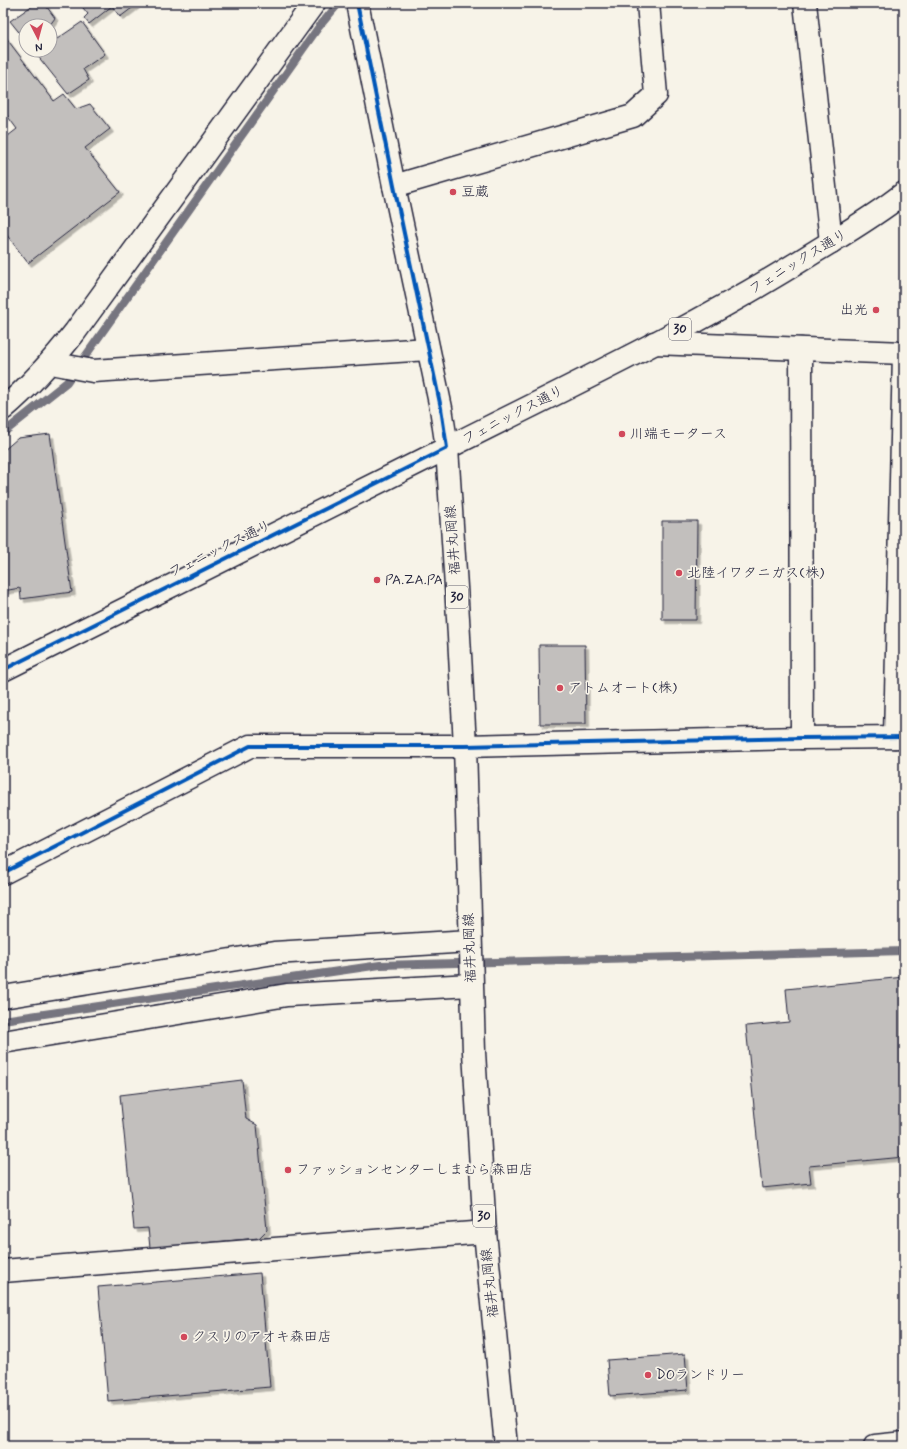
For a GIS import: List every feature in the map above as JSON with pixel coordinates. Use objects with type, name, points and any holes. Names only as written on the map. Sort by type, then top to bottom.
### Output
[{"type":"street","points":[[3,409],[22,393],[51,363],[80,326],[314,3]]},
{"type":"street","name":"福井丸岡線","points":[[357,3],[441,408],[447,448],[465,746],[471,985],[485,1232],[506,1446]]},
{"type":"street","points":[[394,186],[634,116],[656,94],[648,3]]},
{"type":"street","points":[[805,3],[831,242]]},
{"type":"street","name":"フェニックス通り","points":[[3,670],[654,343],[768,281],[886,208],[904,193]]},
{"type":"street","points":[[3,873],[250,746],[465,746],[900,737],[904,354],[654,343]]},
{"type":"street","points":[[51,363],[93,371],[428,349]]},
{"type":"street","points":[[801,350],[802,738]]},
{"type":"street","points":[[3,997],[274,953],[470,941]]},
{"type":"street","points":[[3,1042],[287,995],[471,985]]},
{"type":"street","points":[[3,1271],[485,1232]]},
{"type":"street","points":[[875,1446],[904,1443]]},
{"type":"building","points":[[36,3],[44,3],[55,18],[18,18],[18,31],[10,21]]},
{"type":"building","points":[[79,3],[134,3],[136,5],[120,17],[112,6],[89,24],[84,18],[88,14]]},
{"type":"building","points":[[82,22],[105,54],[83,69],[89,80],[68,94],[39,58],[58,58],[58,38]]},
{"type":"building","points":[[3,34],[18,54],[18,58],[21,58],[54,101],[64,94],[76,109],[90,104],[110,129],[85,148],[120,192],[28,263],[3,230],[3,138],[4,139],[17,129],[3,110]]},
{"type":"building","points":[[50,434],[72,592],[21,599],[20,588],[3,591],[3,451],[18,438]]},
{"type":"building","points":[[662,521],[697,521],[696,620],[662,620]]},
{"type":"building","points":[[539,645],[585,645],[586,724],[540,724]]},
{"type":"building","points":[[904,977],[904,1157],[809,1166],[811,1183],[762,1188],[746,1026],[789,1022],[786,989]]},
{"type":"building","points":[[242,1080],[246,1119],[257,1125],[267,1230],[259,1238],[150,1248],[148,1228],[134,1229],[120,1095]]},
{"type":"building","name":"クスリのアオキ森田店","points":[[260,1273],[270,1387],[108,1401],[98,1287]]},
{"type":"building","points":[[685,1354],[688,1390],[610,1396],[607,1360]]},
{"type":"waterway","points":[[3,433],[67,382],[318,28],[339,3]]},
{"type":"waterway","points":[[3,1020],[380,965],[904,951]]},
{"type":"cycle path","points":[[3,670],[447,448],[441,408],[357,3]]},
{"type":"cycle path","points":[[3,873],[250,746],[465,746],[904,737]]},
{"type":"place","name":"豆蔵","points":[[453,192]]},
{"type":"place","name":"出光","points":[[876,310]]},
{"type":"place","name":"川端モータース","points":[[622,434]]},
{"type":"place","name":"北陸イワタニガス(株)","points":[[679,573]]},
{"type":"place","name":"PA.ZA.PA","points":[[377,580]]},
{"type":"place","name":"アトムオート(株)","points":[[560,688]]},
{"type":"place","name":"ファッションセンターしまむら森田店","points":[[288,1170]]},
{"type":"place","name":"クスリのアオキ森田店","points":[[184,1337]]},
{"type":"place","name":"DOランドリー","points":[[648,1375]]}]
